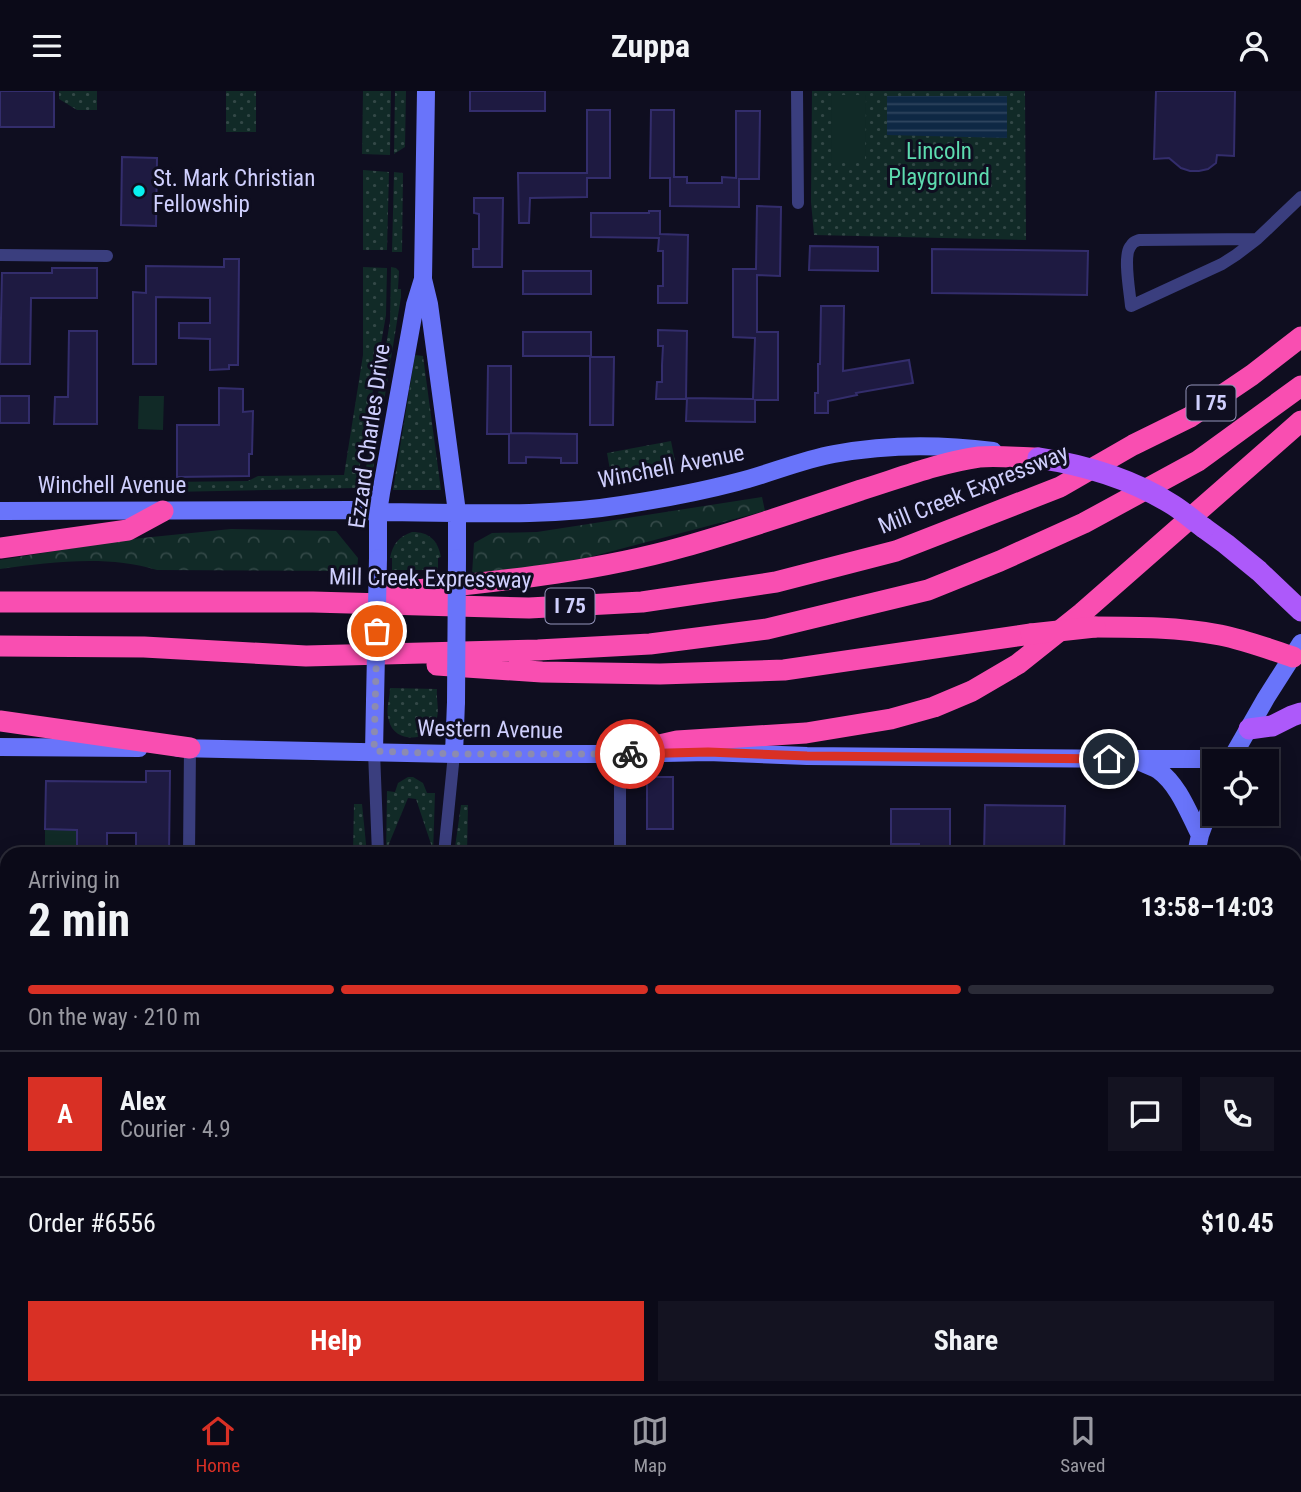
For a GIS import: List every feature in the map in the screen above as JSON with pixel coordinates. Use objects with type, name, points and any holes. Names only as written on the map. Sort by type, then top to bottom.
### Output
[{"type":"highway","name":"Mill Creek Expressway","points":[[0,602],[313,602],[529,608],[642,602],[776,582],[896,551],[1060,487],[1133,445],[1190,417],[1252,375],[1301,337]]},
{"type":"highway","name":"I 75","points":[[0,646],[144,647],[306,656],[650,644],[768,629],[928,590],[1084,523],[1198,461],[1301,386]]},
{"type":"highway","points":[[620,754],[677,741],[806,733],[891,719],[934,707],[972,691],[1018,664],[1082,614],[1301,421]]},
{"type":"highway","points":[[313,602],[548,576],[612,564],[680,548],[943,465],[981,457],[1038,458]]},
{"type":"highway","points":[[0,548],[128,530],[163,511]]},
{"type":"highway","points":[[306,656],[541,672],[733,672],[784,670],[1095,627],[1189,630],[1298,654]]},
{"type":"highway","points":[[0,721],[190,748]]},
{"type":"main road","name":"Ezzard Charles Drive","points":[[426,91],[423,279],[429,304],[457,512],[454,754]]},
{"type":"main road","name":"Ezzard Charles Drive","points":[[374,751],[378,512],[415,305],[423,279]]},
{"type":"main road","name":"Winchell Avenue","points":[[0,511],[357,510],[556,513],[620,506],[682,495],[832,454],[915,445],[957,447],[1070,463],[1147,490],[1174,505],[1226,544],[1301,611]]},
{"type":"main road","points":[[1237,749],[1266,698],[1298,654]]},
{"type":"main road","points":[[1249,729],[1272,726],[1301,713]]},
{"type":"main road","name":"Western Avenue","points":[[0,747],[454,754],[708,752],[807,756],[1202,760]]},
{"type":"main road","points":[[1135,759],[1158,770],[1169,780],[1200,835]]},
{"type":"main road","points":[[1197,847],[1203,826]]},
{"type":"street","points":[[797,91],[798,203]]},
{"type":"street","points":[[1257,239],[1134,242],[1127,255],[1131,306],[1222,264],[1257,239],[1301,197]]},
{"type":"street","points":[[0,255],[107,255]]},
{"type":"street","points":[[189,847],[190,748]]},
{"type":"street","name":"Ezzard Charles Drive","points":[[374,751],[378,847]]},
{"type":"street","name":"Ezzard Charles Drive","points":[[445,847],[454,754]]},
{"type":"street","points":[[620,754],[620,847]]},
{"type":"green space","points":[[59,91],[97,91],[97,110],[77,110],[59,99]]},
{"type":"green space","points":[[226,91],[256,91],[256,132],[226,132]]},
{"type":"green space","points":[[363,91],[391,91],[390,155],[362,154]]},
{"type":"green space","points":[[395,91],[406,91],[405,147],[394,154]]},
{"type":"green space","name":"Lincoln Playground","points":[[812,91],[1025,91],[1026,240],[814,235],[811,202]]},
{"type":"green space","points":[[832,95],[866,95],[865,160],[831,160]]},
{"type":"green space","points":[[363,170],[389,172],[387,250],[363,250]]},
{"type":"green space","points":[[394,172],[403,173],[402,252],[392,252]]},
{"type":"green space","points":[[363,267],[387,268],[386,315],[356,488],[170,492],[169,482],[248,481],[258,476],[344,475],[363,355]]},
{"type":"green space","points":[[391,267],[399,271],[398,289],[401,289],[401,297],[371,481],[364,480],[390,321]]},
{"type":"green space","points":[[415,355],[423,356],[441,490],[393,490]]},
{"type":"green space","points":[[139,396],[164,396],[163,430],[138,429]]},
{"type":"green space","points":[[671,441],[675,461],[611,476],[607,453]]},
{"type":"green space","points":[[762,497],[765,511],[586,558],[472,574],[474,543],[492,533],[537,532]]},
{"type":"green space","points":[[231,529],[336,531],[358,558],[357,571],[157,570],[99,561],[59,562],[0,569],[0,560],[122,540]]},
{"type":"green space","points":[[412,532],[428,535],[438,546],[441,557],[438,558],[438,570],[392,570],[390,558],[395,545],[403,536]]},
{"type":"green space","points":[[390,688],[437,689],[438,713],[432,728],[412,737],[397,733],[388,717]]},
{"type":"green space","points":[[413,777],[423,783],[427,793],[435,793],[433,847],[416,799],[408,798],[386,847],[387,791],[395,792],[398,783]]},
{"type":"green space","points":[[354,804],[362,804],[366,847],[353,847]]},
{"type":"green space","points":[[461,805],[468,805],[467,847],[455,847]]},
{"type":"green space","points":[[45,829],[77,830],[77,847],[45,847]]},
{"type":"water","points":[[887,96],[1007,96],[1007,138],[887,135]]},
{"type":"building","points":[[0,91],[54,91],[54,127],[0,127]]},
{"type":"building","points":[[470,91],[545,91],[545,111],[470,111]]},
{"type":"building","points":[[1156,91],[1235,91],[1234,156],[1217,155],[1216,163],[1199,171],[1181,168],[1169,158],[1154,159]]},
{"type":"building","points":[[587,110],[610,110],[610,178],[587,178],[587,197],[530,198],[529,223],[519,223],[518,173],[587,173]]},
{"type":"building","points":[[651,110],[674,110],[674,177],[687,177],[687,183],[722,183],[722,177],[736,178],[736,111],[760,111],[759,179],[739,179],[739,207],[670,206],[670,178],[650,178]]},
{"type":"building","name":"St. Mark Christian Fellowship","points":[[122,157],[157,158],[156,226],[121,225]]},
{"type":"building","points":[[474,198],[503,198],[502,267],[473,267],[473,249],[479,249],[479,214],[474,213]]},
{"type":"building","points":[[757,206],[781,207],[780,276],[757,275],[757,332],[778,332],[778,400],[755,400],[755,422],[686,421],[687,398],[753,399],[755,338],[733,337],[733,269],[756,269]]},
{"type":"building","points":[[660,211],[660,234],[688,235],[687,303],[658,303],[658,286],[663,286],[663,251],[658,251],[659,238],[591,237],[591,213]]},
{"type":"building","points":[[810,246],[878,247],[878,271],[809,270]]},
{"type":"building","points":[[932,249],[1088,251],[1087,295],[932,293]]},
{"type":"building","points":[[224,259],[239,259],[238,365],[229,365],[229,369],[210,370],[210,339],[179,338],[179,323],[210,323],[210,298],[156,297],[156,364],[133,364],[133,292],[146,293],[146,266],[224,267]]},
{"type":"building","points":[[52,268],[97,268],[97,298],[31,298],[30,364],[0,364],[2,273],[52,273]]},
{"type":"building","points":[[523,271],[591,271],[591,294],[523,294]]},
{"type":"building","points":[[821,306],[844,306],[843,371],[909,360],[913,383],[828,401],[828,413],[815,413],[820,364]]},
{"type":"building","points":[[658,330],[687,331],[686,399],[656,399],[657,382],[662,382],[663,346],[658,346]]},
{"type":"building","points":[[69,331],[97,331],[97,424],[54,424],[55,397],[68,397]]},
{"type":"building","points":[[523,332],[591,332],[591,356],[523,356]]},
{"type":"building","points":[[590,357],[614,357],[613,425],[590,425]]},
{"type":"building","points":[[488,366],[511,366],[511,433],[577,434],[577,463],[561,463],[561,458],[526,457],[526,463],[509,463],[509,434],[487,434]]},
{"type":"building","points":[[219,388],[243,389],[243,412],[253,411],[249,476],[177,477],[177,425],[219,425]]},
{"type":"building","points":[[0,396],[29,396],[29,423],[0,423]]},
{"type":"building","points":[[146,771],[170,771],[169,847],[136,847],[136,833],[107,833],[107,847],[77,847],[77,830],[45,829],[46,781],[146,782]]},
{"type":"building","points":[[647,777],[673,777],[673,829],[647,829]]},
{"type":"building","points":[[985,805],[1065,806],[1064,847],[984,847]]},
{"type":"building","points":[[891,809],[950,809],[950,847],[891,844]]},
{"type":"way so far","points":[[377,631],[374,751],[630,754]]},
{"type":"place","name":"St. Mark Christian Fellowship","points":[[139,191]]},
{"type":"route","points":[[630,754],[708,752],[807,756],[1109,759]]}]
